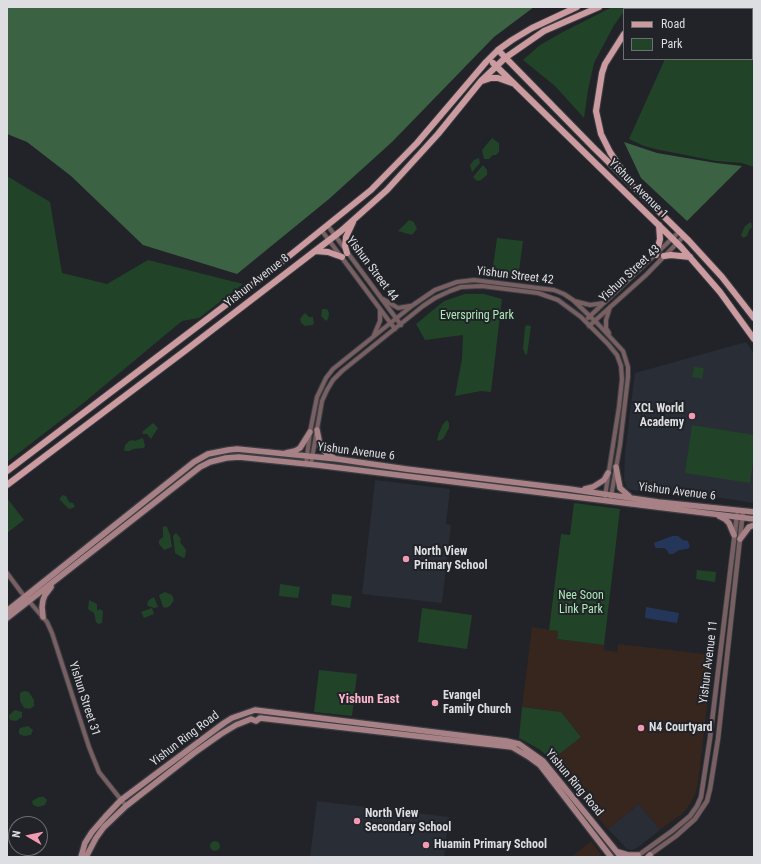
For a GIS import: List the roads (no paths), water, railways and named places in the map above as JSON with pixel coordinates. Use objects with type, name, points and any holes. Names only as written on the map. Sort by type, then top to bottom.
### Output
[{"type":"main road","points":[[489,59],[498,50],[532,28],[577,7]]},
{"type":"main road","points":[[495,66],[544,31],[599,7]]},
{"type":"main road","points":[[623,36],[605,64],[602,73],[596,111],[601,134],[610,152],[629,182]]},
{"type":"main road","name":"Yishun Avenue 1","points":[[498,50],[682,234],[722,277],[754,318]]},
{"type":"main road","name":"Yishun Avenue 1","points":[[489,59],[675,241],[720,292],[754,338]]},
{"type":"main road","name":"Yishun Avenue 8","points":[[7,471],[322,231],[371,190],[417,143],[489,59]]},
{"type":"main road","name":"Yishun Avenue 8","points":[[7,485],[186,350],[315,251],[355,218],[387,190],[438,134],[495,66]]},
{"type":"main road","points":[[481,81],[491,78],[498,78],[514,84]]},
{"type":"main road","points":[[315,251],[345,255],[346,237],[355,218]]},
{"type":"main road","points":[[656,255],[660,239],[659,225]]},
{"type":"main road","points":[[664,256],[671,255],[690,258]]},
{"type":"main road","points":[[317,430],[320,445],[327,454],[337,460]]},
{"type":"main road","points":[[282,454],[295,451],[300,448],[310,432]]},
{"type":"main road","name":"Yishun Avenue 6","points":[[7,618],[27,599],[115,525],[194,462],[208,454],[237,449],[579,490],[740,514],[754,519]]},
{"type":"main road","name":"Yishun Avenue 6","points":[[7,611],[55,581],[200,467],[210,462],[226,458],[239,457],[309,464],[717,515],[754,512]]},
{"type":"main road","points":[[616,468],[620,488],[632,498]]},
{"type":"main road","points":[[579,490],[590,489],[596,486],[604,480],[608,473]]},
{"type":"main road","points":[[539,485],[544,488],[552,489],[554,494]]},
{"type":"main road","points":[[717,515],[725,518],[734,535]]},
{"type":"main road","points":[[115,525],[120,531]]},
{"type":"main road","points":[[740,539],[749,527],[754,525]]},
{"type":"main road","points":[[43,617],[43,600],[55,581]]},
{"type":"main road","name":"Yishun Ring Road","points":[[86,857],[96,838],[110,821],[126,806],[194,753],[221,734],[251,716],[255,710],[300,715],[509,746],[540,765],[611,856]]},
{"type":"main road","points":[[258,711],[260,718]]},
{"type":"main road","name":"Yishun Ring Road","points":[[81,857],[88,837],[104,816],[121,800],[224,723],[232,718],[251,716]]},
{"type":"main road","name":"Yishun Ring Road","points":[[251,716],[256,721],[260,718],[506,741],[519,744],[543,761],[621,857]]},
{"type":"main road","points":[[104,816],[110,821]]},
{"type":"main road","points":[[616,851],[628,856],[637,856]]},
{"type":"street","name":"Yishun Street 44","points":[[328,226],[345,255],[395,329]]},
{"type":"street","name":"Yishun Street 44","points":[[322,231],[345,255],[381,298],[401,325]]},
{"type":"street","name":"Yishun Street 43","points":[[585,321],[656,255],[682,234]]},
{"type":"street","name":"Yishun Street 43","points":[[589,326],[646,275],[664,256],[675,241]]},
{"type":"street","name":"Yishun Street 42","points":[[309,464],[310,432],[317,396],[326,378],[333,369],[413,305],[442,287],[457,282],[474,280],[554,290],[564,294],[574,300],[623,351],[628,367],[628,377],[620,445],[616,468],[608,494]]},
{"type":"street","name":"Yishun Street 42","points":[[309,457],[317,430],[322,401],[333,380],[342,371],[423,306],[450,291],[471,286],[538,293],[548,296],[569,307],[585,321],[617,355],[621,366],[622,379],[619,407],[608,473],[608,501]]},
{"type":"street","points":[[381,298],[398,308],[413,305]]},
{"type":"street","points":[[574,300],[590,305],[605,303]]},
{"type":"street","points":[[610,307],[606,320],[606,328],[610,336]]},
{"type":"street","points":[[372,337],[380,321],[380,308]]},
{"type":"street","name":"Yishun Avenue 11","points":[[637,856],[690,816],[701,797],[710,738],[734,535],[740,514]]},
{"type":"street","name":"Yishun Avenue 11","points":[[648,856],[676,836],[695,819],[707,801],[718,739],[740,539],[740,514]]},
{"type":"street","points":[[731,559],[737,559]]},
{"type":"street","name":"Yishun Street 31","points":[[7,573],[43,617],[52,633],[89,747],[99,772],[126,806]]},
{"type":"water","points":[[672,536],[678,536],[683,540],[688,541],[690,547],[679,550],[673,554],[669,554],[664,548],[655,547],[654,543]]},
{"type":"water","points":[[646,607],[679,613],[677,623],[645,618]]},
{"type":"place","name":"XCL World Academy","points":[[692,416]]},
{"type":"place","name":"North View Primary School","points":[[406,559]]},
{"type":"place","name":"Evangel Family Church","points":[[435,703]]},
{"type":"place","name":"N4 Courtyard","points":[[641,728]]},
{"type":"place","name":"North View Secondary School","points":[[357,821]]},
{"type":"place","name":"Huamin Primary School","points":[[426,845]]},
{"type":"district","name":"Yishun East","points":[[369,700]]},
{"type":"park label","name":"Everspring Park","points":[[477,316]]},
{"type":"park label","name":"Nee Soon Link Park","points":[[581,603]]}]
